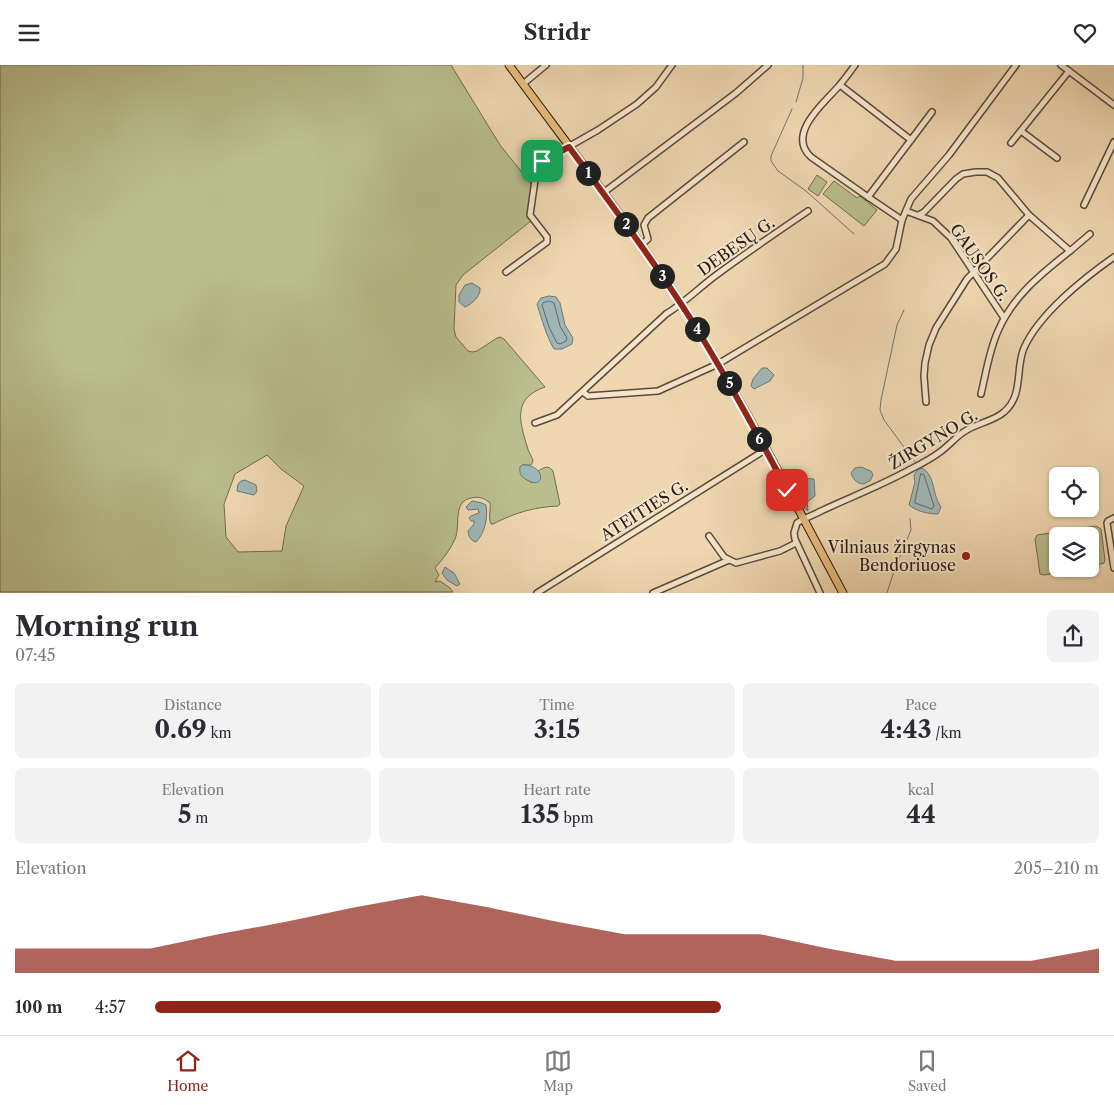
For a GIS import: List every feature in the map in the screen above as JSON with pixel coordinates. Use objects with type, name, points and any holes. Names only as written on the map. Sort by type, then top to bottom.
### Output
[{"type":"main road","points":[[509,65],[641,245],[682,305],[718,364],[843,593]]},
{"type":"street","points":[[523,84],[546,65]]},
{"type":"street","points":[[506,272],[547,242],[547,237],[530,215],[535,180],[542,161],[617,118],[646,97],[672,65]]},
{"type":"street","points":[[603,193],[736,93],[768,65]]},
{"type":"street","points":[[855,65],[840,85],[812,113],[802,143],[805,151],[811,157],[902,220]]},
{"type":"street","points":[[582,392],[588,396],[658,391],[718,364],[885,264],[896,249],[902,220],[914,195],[949,155],[1016,65]]},
{"type":"street","points":[[1061,65],[1114,105]]},
{"type":"street","points":[[1011,143],[1068,71]]},
{"type":"street","points":[[840,85],[911,140]]},
{"type":"street","points":[[868,197],[932,112]]},
{"type":"street","points":[[1021,131],[1057,157]]},
{"type":"street","points":[[641,245],[648,239],[644,225],[648,218],[744,142]]},
{"type":"street","points":[[1084,205],[1114,142]]},
{"type":"street","points":[[919,215],[963,174],[976,171],[987,172],[998,178],[1029,215],[1070,251]]},
{"type":"street","name":"DEBESŲ G.","points":[[535,423],[557,415],[666,314],[682,305],[692,294],[716,275],[808,211]]},
{"type":"street","name":"GAUSOS G.","points":[[906,211],[932,221],[951,237],[1004,318]]},
{"type":"street","points":[[926,402],[924,376],[929,345],[936,328],[973,272],[1029,215]]},
{"type":"street","points":[[980,394],[992,349],[1004,318],[1031,283],[1090,234]]},
{"type":"street","name":"ŽIRGYNO G.","points":[[803,520],[912,469],[940,452],[964,431],[976,424],[999,417],[1006,411],[1014,399],[1019,385],[1022,355],[1039,324],[1049,312],[1089,276],[1114,257]]},
{"type":"street","name":"ATEITIES G.","points":[[537,593],[765,450]]},
{"type":"street","points":[[1114,518],[1107,523],[1114,568]]},
{"type":"street","points":[[803,520],[795,526],[796,543],[820,593]]},
{"type":"street","points":[[709,536],[724,557],[736,563],[788,548],[796,543]]},
{"type":"street","points":[[653,593],[729,560]]},
{"type":"green space","points":[[0,65],[451,65],[500,145],[532,185],[528,215],[531,221],[463,275],[456,285],[454,329],[456,337],[468,351],[472,352],[477,351],[497,338],[504,339],[545,387],[528,397],[523,404],[521,411],[522,427],[533,461],[531,465],[522,465],[520,467],[523,477],[532,483],[540,473],[538,471],[546,467],[550,468],[553,471],[560,504],[558,506],[524,511],[491,524],[490,503],[479,497],[465,500],[459,509],[455,539],[435,568],[439,575],[435,582],[440,581],[453,592],[0,592]],"holes":[[[267,455],[281,469],[304,486],[286,526],[282,551],[238,552],[226,537],[224,504],[235,474]]]},
{"type":"green space","points":[[817,175],[827,182],[818,196],[808,189]]},
{"type":"green space","points":[[834,181],[857,198],[860,196],[877,210],[864,226],[823,194]]},
{"type":"green space","points":[[1099,528],[1101,529],[1104,563],[1099,564]]},
{"type":"green space","points":[[1049,533],[1049,574],[1040,574],[1035,539],[1037,535]]},
{"type":"water","points":[[472,283],[480,288],[480,291],[476,299],[465,307],[459,302],[459,295],[465,285]]},
{"type":"water","points":[[556,297],[560,303],[565,325],[573,338],[572,344],[562,349],[554,349],[546,333],[537,304],[541,298]]},
{"type":"water","points":[[762,368],[767,368],[774,375],[770,381],[754,389],[751,386],[753,379]]},
{"type":"water","points":[[522,465],[536,468],[541,476],[540,480],[533,482],[523,478],[520,471]]},
{"type":"water","points":[[861,467],[871,471],[873,475],[870,481],[863,484],[858,483],[851,473],[855,468]]},
{"type":"water","points":[[919,468],[924,469],[930,477],[941,507],[938,514],[922,512],[909,505],[915,482],[914,475]]},
{"type":"water","points":[[798,473],[804,478],[814,479],[815,496],[807,502],[808,511],[804,508],[790,480]]},
{"type":"water","points":[[245,480],[256,485],[257,491],[254,495],[237,491],[238,484]]},
{"type":"water","points":[[472,501],[486,505],[487,510],[484,530],[476,542],[470,538],[468,531],[474,524],[474,521],[471,521],[469,518],[479,513],[478,509],[468,510],[466,507]]},
{"type":"water","points":[[445,567],[454,573],[460,584],[457,586],[447,580],[442,573]]},
{"type":"waterway","points":[[796,102],[803,78],[803,65]]},
{"type":"waterway","points":[[792,109],[771,156],[771,161],[778,171],[806,191],[854,234]]},
{"type":"waterway","points":[[904,310],[897,325],[880,410],[884,420],[915,462]]},
{"type":"waterway","points":[[887,593],[911,530],[910,519]]},
{"type":"place","name":"Vilniaus žirgynas Bendoriuose","points":[[966,556]]},
{"type":"route","points":[[542,161],[569,147],[632,233],[692,320],[734,391],[787,490]]}]
